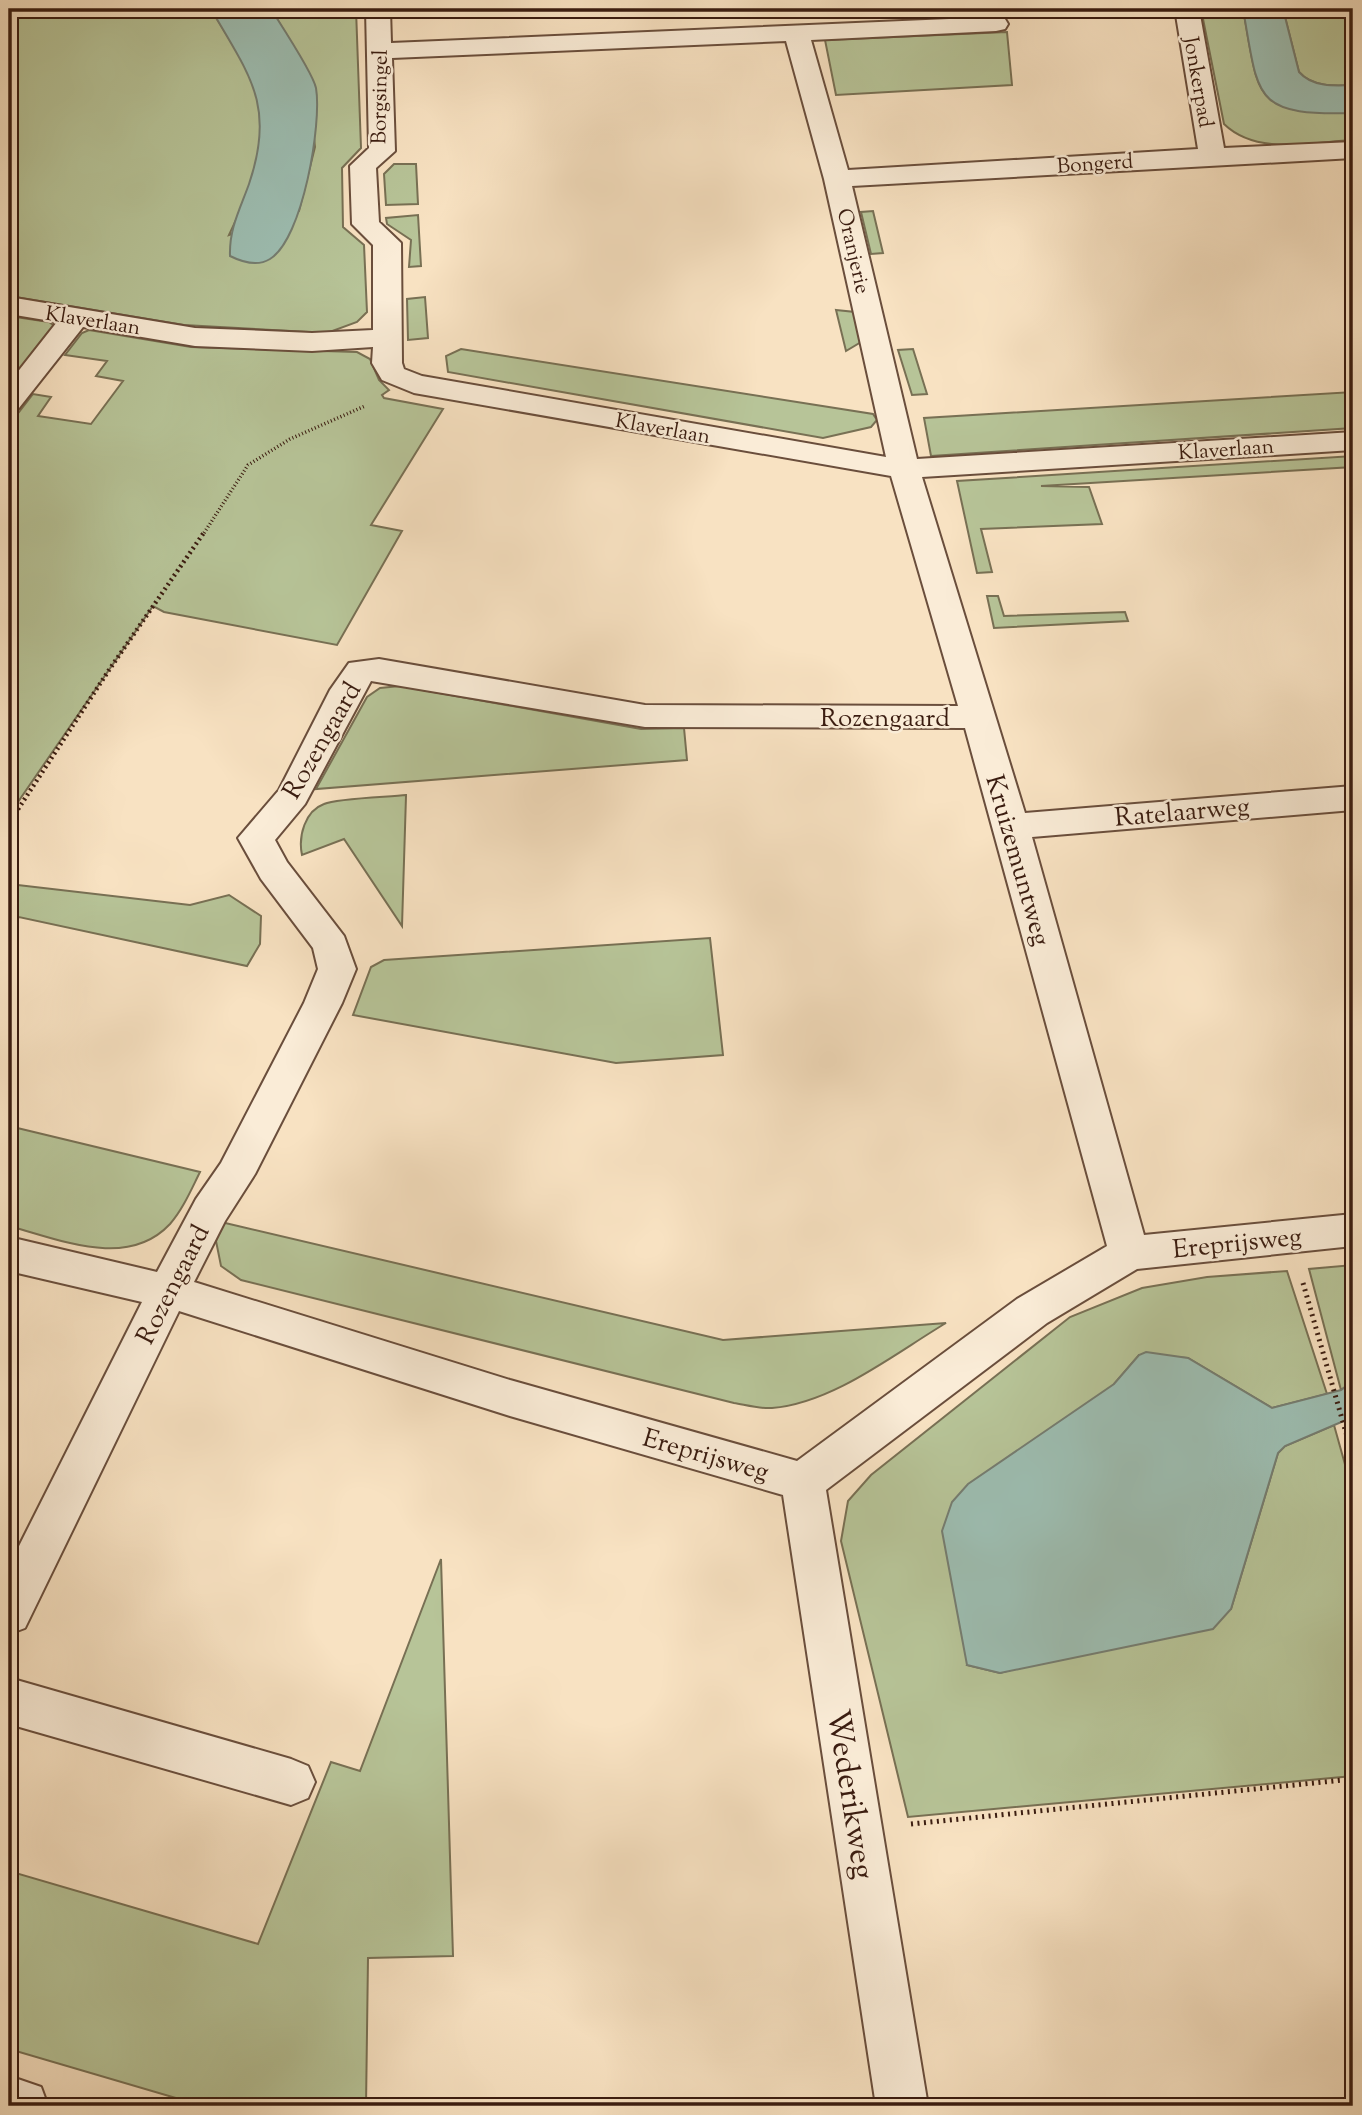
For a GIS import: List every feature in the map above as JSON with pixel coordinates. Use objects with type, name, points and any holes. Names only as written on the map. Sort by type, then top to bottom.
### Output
[{"type":"street","name":"Borgsingel","points":[[378,9],[382,151],[363,166],[366,224],[387,243],[386,338]]},
{"type":"street","name":"Jonkerpad","points":[[1187,9],[1212,156]]},
{"type":"street","points":[[380,51],[996,24]]},
{"type":"street","name":"Oranjerie","points":[[797,34],[837,179],[904,469]]},
{"type":"street","name":"Bongerd","points":[[837,179],[1353,150]]},
{"type":"street","name":"Klaverlaan","points":[[9,306],[195,337],[312,342],[386,338],[387,363],[392,374],[414,384],[904,469],[1353,442]]},
{"type":"street","points":[[9,402],[76,317]]},
{"type":"street","name":"Kruizemuntweg","points":[[904,469],[1012,826],[1129,1253]]},
{"type":"street","name":"Rozengaard","points":[[9,1613],[167,1291],[210,1210],[235,1174],[323,1003],[337,969],[331,945],[274,870],[256,838],[293,796],[347,690],[361,671],[379,670],[645,716],[979,717]]},
{"type":"street","name":"Ratelaarweg","points":[[1012,826],[1353,798]]},
{"type":"street","name":"Ereprijsweg","points":[[9,1254],[167,1291],[510,1398],[803,1482],[1031,1311],[1129,1253],[1353,1230]]},
{"type":"street","name":"Wederikweg","points":[[803,1482],[902,2106]]},
{"type":"street","points":[[9,1702],[291,1782]]},
{"type":"street","points":[[9,2102],[22,2106]]},
{"type":"path","points":[[9,823],[248,465],[290,439],[414,384]]},
{"type":"path","points":[[1289,1236],[1353,1457]]},
{"type":"path","points":[[858,1830],[1353,1779]]},
{"type":"green space","points":[[9,9],[211,9],[250,77],[262,122],[256,165],[229,235],[299,211],[315,147],[306,67],[271,9],[356,9],[361,148],[342,168],[343,227],[364,245],[367,312],[357,322],[327,333],[184,325],[9,296]]},
{"type":"green space","points":[[1201,9],[1243,9],[1253,64],[1258,82],[1266,96],[1295,110],[1353,113],[1353,140],[1268,144],[1237,134],[1224,124]]},
{"type":"green space","points":[[1283,9],[1353,9],[1353,85],[1317,83],[1299,72]]},
{"type":"green space","points":[[1007,32],[1012,85],[836,95],[825,40]]},
{"type":"green space","points":[[394,164],[416,164],[418,204],[386,205],[384,174]]},
{"type":"green space","points":[[873,211],[883,253],[871,254],[861,212]]},
{"type":"green space","points":[[418,215],[421,266],[409,267],[411,240],[387,224],[386,218]]},
{"type":"green space","points":[[425,297],[428,338],[408,340],[407,299]]},
{"type":"green space","points":[[836,310],[855,312],[861,342],[846,351]]},
{"type":"green space","points":[[9,316],[49,322],[56,327],[9,387]]},
{"type":"green space","points":[[89,330],[191,347],[357,352],[370,359],[379,380],[389,390],[382,395],[384,398],[443,409],[371,525],[402,531],[337,645],[164,612],[153,606],[9,815],[9,425],[33,394],[51,397],[38,416],[91,424],[123,381],[96,376],[107,361],[65,355],[82,333]]},
{"type":"green space","points":[[461,349],[873,414],[877,420],[871,427],[823,438],[448,372],[446,356]]},
{"type":"green space","points":[[913,349],[927,394],[912,395],[898,350]]},
{"type":"green space","points":[[1353,392],[1353,428],[931,456],[924,418]]},
{"type":"green space","points":[[1353,456],[1353,467],[1041,486],[1089,487],[1102,524],[981,529],[992,572],[977,573],[957,481]]},
{"type":"green space","points":[[987,596],[998,596],[1004,616],[1125,612],[1128,621],[994,628]]},
{"type":"green space","points":[[400,686],[641,729],[684,728],[687,760],[316,789],[367,697],[380,688]]},
{"type":"green space","points":[[406,795],[402,926],[344,839],[302,855],[301,840],[308,818],[317,807],[324,804]]},
{"type":"green space","points":[[9,884],[190,905],[229,895],[261,916],[260,944],[247,966],[19,917],[9,931]]},
{"type":"green space","points":[[710,938],[723,1055],[616,1063],[353,1015],[371,967],[384,960]]},
{"type":"green space","points":[[9,1126],[200,1172],[175,1218],[153,1238],[134,1246],[113,1248],[71,1243],[9,1226]]},
{"type":"green space","points":[[221,1222],[723,1340],[946,1323],[862,1375],[818,1397],[772,1408],[758,1407],[241,1280],[221,1266],[216,1241]]},
{"type":"green space","points":[[1353,1265],[1353,1381],[1341,1390],[1309,1269]]},
{"type":"green space","points":[[1287,1271],[1327,1394],[1272,1408],[1188,1358],[1139,1355],[1114,1384],[967,1665],[1000,1673],[1231,1609],[1278,1453],[1285,1446],[1334,1425],[1353,1493],[1353,1776],[908,1817],[841,1541],[848,1501],[871,1475],[1070,1317],[1142,1288],[1207,1277]]},
{"type":"green space","points":[[441,1559],[453,1956],[368,1958],[366,2106],[203,2106],[9,2049],[9,1871],[258,1944],[331,1762],[360,1771]]},
{"type":"water","points":[[211,9],[271,9],[316,88],[313,152],[301,205],[282,247],[270,259],[260,263],[245,262],[230,256],[233,228],[257,157],[259,111],[247,73]]},
{"type":"water","points":[[1243,9],[1283,9],[1299,72],[1317,83],[1353,85],[1353,113],[1295,111],[1278,105],[1266,96],[1258,82]]},
{"type":"water","points":[[1146,1352],[1188,1358],[1272,1408],[1341,1390],[1353,1381],[1353,1417],[1285,1446],[1278,1453],[1231,1609],[1213,1629],[1000,1673],[967,1665],[942,1531],[952,1502],[968,1484],[1114,1384],[1139,1355]]}]
